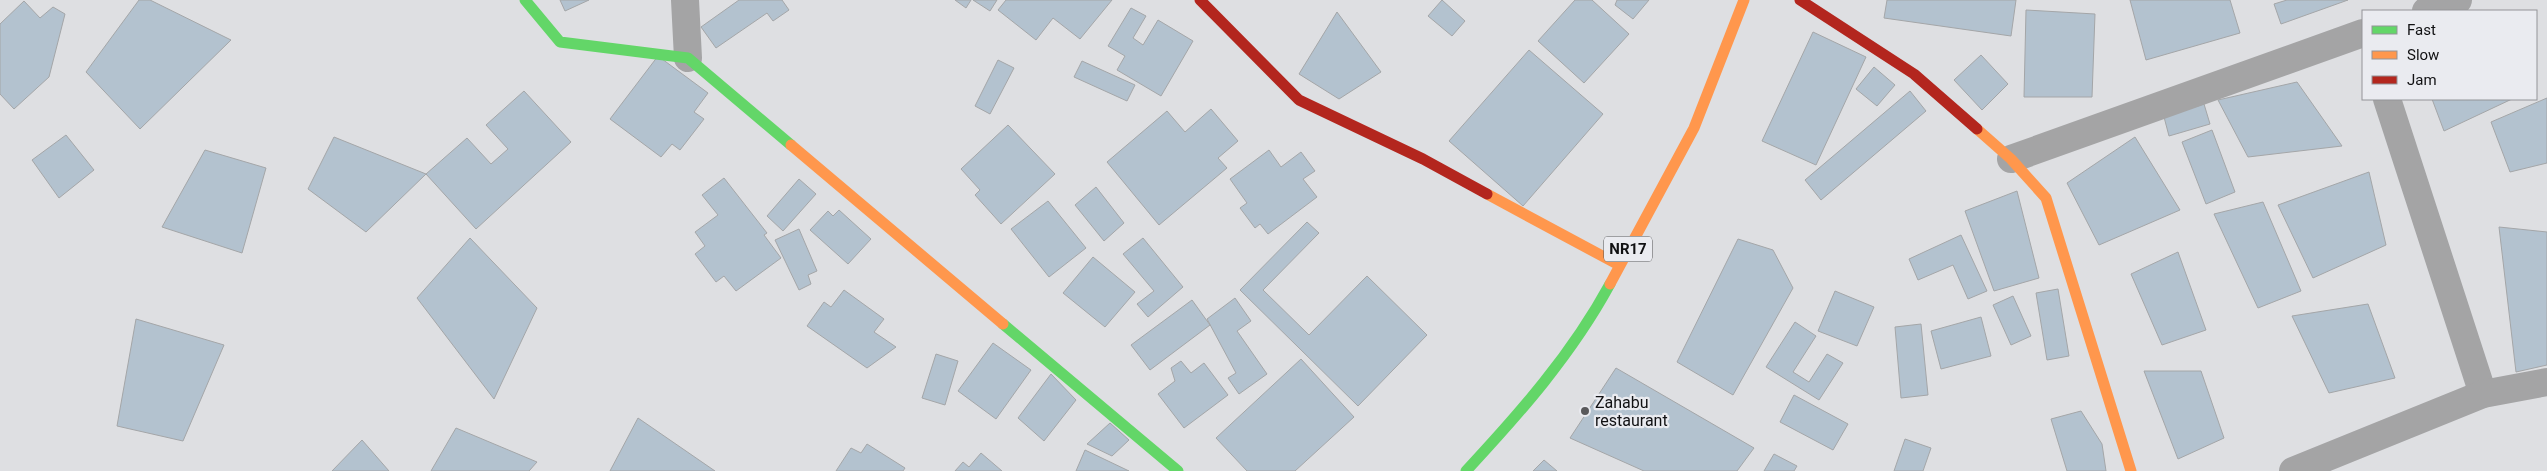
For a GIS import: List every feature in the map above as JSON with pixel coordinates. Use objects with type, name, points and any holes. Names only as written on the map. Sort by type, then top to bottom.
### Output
[{"type":"street","points":[[525,0],[560,42],[688,58],[1178,471]]},
{"type":"street","points":[[685,0],[688,58]]},
{"type":"street","points":[[1200,0],[1299,100],[1423,159],[1619,265]]},
{"type":"street","name":"NR17","points":[[1466,471],[1524,408],[1591,319],[1694,128],[1744,0]]},
{"type":"street","points":[[1800,0],[1914,74],[2011,159],[2046,198],[2131,471]]},
{"type":"street","points":[[2429,10],[2458,0]]},
{"type":"street","points":[[2011,159],[2362,34]]},
{"type":"street","points":[[2387,100],[2483,394]]},
{"type":"street","points":[[2293,471],[2483,394],[2547,382]]},
{"type":"building","points":[[139,0],[150,0],[231,40],[140,129],[86,72]]},
{"type":"building","points":[[560,0],[589,0],[565,11]]},
{"type":"building","points":[[739,0],[782,0],[789,10],[773,21],[767,13],[716,48],[701,27]]},
{"type":"building","points":[[955,0],[971,0],[966,8]]},
{"type":"building","points":[[973,0],[997,0],[990,11]]},
{"type":"building","points":[[1006,0],[1112,0],[1080,39],[1053,18],[1036,40],[998,10]]},
{"type":"building","points":[[1442,0],[1465,21],[1452,36],[1428,16]]},
{"type":"building","points":[[1575,0],[1592,0],[1629,34],[1584,83],[1538,41]]},
{"type":"building","points":[[1617,0],[1649,0],[1633,19],[1615,5]]},
{"type":"building","points":[[1887,0],[2016,0],[2011,36],[1884,18]]},
{"type":"building","points":[[2130,0],[2230,0],[2240,33],[2146,60]]},
{"type":"building","points":[[2287,0],[2348,0],[2281,24],[2274,4]]},
{"type":"building","points":[[24,1],[40,18],[53,7],[65,14],[49,77],[14,109],[0,94],[0,24]]},
{"type":"building","points":[[1131,8],[1146,16],[1133,38],[1143,45],[1158,20],[1193,41],[1161,96],[1117,70],[1125,56],[1108,46]]},
{"type":"building","points":[[2026,10],[2095,14],[2092,97],[2024,97]]},
{"type":"building","points":[[1337,12],[1381,72],[1339,99],[1299,74]]},
{"type":"building","points":[[1813,32],[1866,57],[1816,165],[1762,141]]},
{"type":"building","points":[[1529,50],[1603,114],[1523,206],[1449,141]]},
{"type":"building","points":[[1981,55],[2008,84],[1982,110],[1954,80]]},
{"type":"building","points":[[658,56],[708,93],[694,112],[704,119],[680,150],[672,144],[661,157],[610,119]]},
{"type":"building","points":[[998,60],[1014,68],[990,114],[975,106]]},
{"type":"building","points":[[1082,61],[1135,85],[1127,101],[1074,77]]},
{"type":"building","points":[[1874,67],[1895,85],[1877,106],[1856,89]]},
{"type":"building","points":[[2297,82],[2342,146],[2248,157],[2218,100]]},
{"type":"building","points":[[524,91],[571,142],[476,229],[426,174],[467,138],[491,164],[508,149],[486,125]]},
{"type":"building","points":[[1910,91],[1926,111],[1821,200],[1805,180]]},
{"type":"building","points":[[2547,98],[2547,163],[2510,172],[2491,122]]},
{"type":"building","points":[[2432,100],[2510,100],[2444,131]]},
{"type":"building","points":[[2204,104],[2210,124],[2169,136],[2164,117]]},
{"type":"building","points":[[1211,109],[1238,141],[1218,158],[1227,168],[1159,225],[1107,162],[1167,111],[1185,132]]},
{"type":"building","points":[[1008,125],[1055,174],[1001,224],[975,195],[980,190],[961,169]]},
{"type":"building","points":[[2212,130],[2235,192],[2206,204],[2182,142]]},
{"type":"building","points":[[66,135],[94,170],[59,198],[32,160]]},
{"type":"building","points":[[334,137],[426,174],[366,232],[308,189]]},
{"type":"building","points":[[2135,137],[2180,210],[2099,245],[2067,183]]},
{"type":"building","points":[[205,150],[266,168],[242,253],[162,227]]},
{"type":"building","points":[[1269,150],[1281,167],[1301,152],[1315,171],[1303,179],[1317,197],[1268,234],[1260,224],[1255,228],[1240,208],[1247,203],[1230,179]]},
{"type":"building","points":[[2369,172],[2386,245],[2313,278],[2278,205]]},
{"type":"building","points":[[724,178],[767,233],[764,235],[781,258],[736,291],[724,276],[716,282],[695,254],[705,246],[695,232],[718,215],[702,195]]},
{"type":"building","points":[[799,179],[816,194],[783,231],[767,216]]},
{"type":"building","points":[[1096,187],[1124,223],[1104,241],[1075,205]]},
{"type":"building","points":[[2017,191],[2039,278],[1994,291],[1965,211]]},
{"type":"building","points":[[1048,201],[1086,248],[1049,277],[1011,229]]},
{"type":"building","points":[[2263,202],[2301,291],[2258,308],[2214,214]]},
{"type":"building","points":[[839,210],[871,239],[848,264],[810,230],[828,211],[833,216]]},
{"type":"building","points":[[1307,222],[1319,233],[1263,290],[1309,335],[1367,276],[1427,335],[1358,406],[1240,290]]},
{"type":"building","points":[[2499,227],[2547,232],[2547,365],[2516,372]]},
{"type":"building","points":[[799,229],[817,271],[808,275],[811,284],[799,290],[775,240]]},
{"type":"building","points":[[1961,235],[1987,291],[1968,299],[1953,265],[1918,280],[1909,259]]},
{"type":"building","points":[[470,238],[537,308],[494,399],[417,298]]},
{"type":"building","points":[[1143,238],[1183,287],[1148,317],[1137,304],[1154,291],[1123,254]]},
{"type":"building","points":[[1738,239],[1773,250],[1793,288],[1733,395],[1677,362]]},
{"type":"building","points":[[2178,252],[2206,330],[2162,345],[2131,274]]},
{"type":"building","points":[[1093,257],[1135,292],[1105,327],[1063,293]]},
{"type":"building","points":[[2058,289],[2069,356],[2047,360],[2036,293]]},
{"type":"building","points":[[844,290],[884,319],[874,332],[896,347],[867,368],[807,326],[824,302],[831,307]]},
{"type":"building","points":[[1835,291],[1874,307],[1857,346],[1818,331]]},
{"type":"building","points":[[2013,296],[2031,336],[2011,345],[1993,305]]},
{"type":"building","points":[[1235,298],[1251,321],[1237,331],[1267,374],[1239,394],[1228,378],[1236,373],[1207,319]]},
{"type":"building","points":[[1192,300],[1210,325],[1150,370],[1131,345]]},
{"type":"building","points":[[2368,304],[2395,378],[2329,393],[2292,316]]},
{"type":"building","points":[[1981,317],[1991,356],[1941,369],[1931,331]]},
{"type":"building","points":[[136,319],[224,345],[183,441],[117,426]]},
{"type":"building","points":[[1795,322],[1816,336],[1793,372],[1809,382],[1827,354],[1843,363],[1819,400],[1766,367]]},
{"type":"building","points":[[1921,324],[1928,395],[1901,398],[1895,327]]},
{"type":"building","points":[[993,343],[1031,370],[996,419],[958,391]]},
{"type":"building","points":[[936,354],[958,361],[945,405],[922,398]]},
{"type":"building","points":[[1301,359],[1354,417],[1295,471],[1247,471],[1216,438]]},
{"type":"building","points":[[1181,361],[1191,373],[1204,363],[1228,395],[1184,428],[1158,394],[1175,381],[1171,368]]},
{"type":"building","points":[[1616,368],[1754,448],[1737,471],[1644,471],[1570,438]]},
{"type":"building","points":[[2144,371],[2201,371],[2224,438],[2178,459]]},
{"type":"building","points":[[1051,374],[1076,400],[1044,441],[1018,418]]},
{"type":"building","points":[[1794,395],[1848,424],[1833,450],[1780,422]]},
{"type":"building","points":[[2081,411],[2102,444],[2106,471],[2067,471],[2051,419]]},
{"type":"building","points":[[638,418],[715,471],[610,471]]},
{"type":"building","points":[[1110,423],[1129,440],[1112,456],[1087,444]]},
{"type":"building","points":[[456,428],[537,462],[529,471],[431,471]]},
{"type":"building","points":[[1905,439],[1931,448],[1923,471],[1894,471]]},
{"type":"building","points":[[362,440],[389,471],[332,471]]},
{"type":"building","points":[[867,444],[905,468],[903,471],[836,471],[851,448],[861,453]]},
{"type":"building","points":[[1085,450],[1129,471],[1076,471]]},
{"type":"building","points":[[981,453],[1002,471],[955,471],[963,462],[969,467]]},
{"type":"building","points":[[1774,454],[1797,466],[1794,471],[1764,471]]},
{"type":"building","points":[[1544,460],[1557,471],[1533,471]]},
{"type":"traffic: fast","points":[[525,0],[560,42],[688,58],[791,145]]},
{"type":"traffic: fast","points":[[1466,471],[1525,405],[1562,359],[1610,284]]},
{"type":"traffic: fast","points":[[1003,324],[1178,471]]},
{"type":"traffic: slow","points":[[1610,284],[1694,128],[1744,0]]},
{"type":"traffic: slow","points":[[1977,129],[2011,159],[2046,198],[2131,471]]},
{"type":"traffic: slow","points":[[791,145],[1003,324]]},
{"type":"traffic: slow","points":[[1487,194],[1619,265]]},
{"type":"traffic: jam","points":[[1200,0],[1299,100],[1423,159],[1487,194]]},
{"type":"traffic: jam","points":[[1800,0],[1914,74],[1977,129]]},
{"type":"place","name":"Zahabu restaurant","points":[[1585,411]]}]
